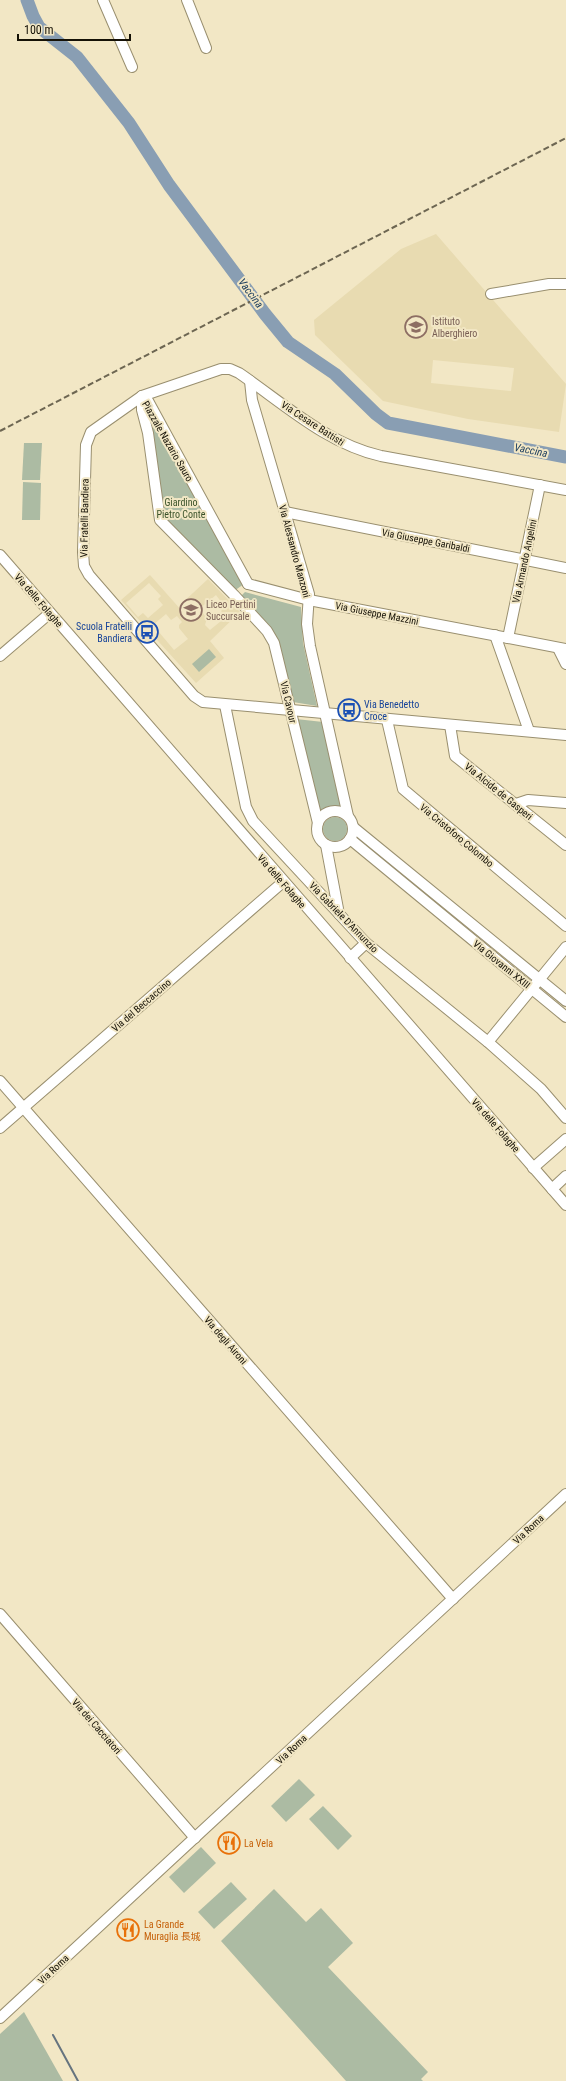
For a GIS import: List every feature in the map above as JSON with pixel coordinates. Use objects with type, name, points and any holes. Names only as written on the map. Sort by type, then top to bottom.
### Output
[{"type":"street","points":[[103,0],[132,67]]},
{"type":"street","points":[[187,0],[206,48]]},
{"type":"street","points":[[491,294],[549,284],[566,284]]},
{"type":"street","name":"Via Cesare Battisti","points":[[142,396],[221,368],[232,370],[336,440],[355,449],[381,456],[566,490]]},
{"type":"street","name":"Via Alessandro Manzoni","points":[[250,381],[252,400],[309,594],[309,639],[348,816]]},
{"type":"street","name":"Piazzale Nazario Sauro","points":[[142,396],[148,401],[248,584]]},
{"type":"street","name":"Piazzale Nazario Sauro","points":[[142,396],[142,410],[148,433],[160,518],[234,595]]},
{"type":"street","name":"Via Fratelli Bandiera","points":[[142,396],[96,427],[88,438],[83,552],[84,566],[89,575],[194,696],[206,703],[290,710]]},
{"type":"street","name":"Via Armando Angelini","points":[[508,638],[540,485]]},
{"type":"street","name":"Via Giuseppe Garibaldi","points":[[286,512],[566,568]]},
{"type":"street","name":"Via delle Folaghe","points":[[0,555],[283,882],[566,1205]]},
{"type":"street","points":[[234,595],[248,584]]},
{"type":"street","name":"Via Giuseppe Mazzini","points":[[248,584],[309,600],[562,648]]},
{"type":"street","name":"Via Cavour","points":[[234,595],[267,631],[274,643],[318,823]]},
{"type":"street","points":[[0,656],[50,613]]},
{"type":"street","points":[[495,635],[529,730]]},
{"type":"street","points":[[562,648],[566,664]]},
{"type":"street","name":"Via Gabriele D'Annunzio","points":[[225,705],[249,816],[366,943],[488,1042],[541,1090],[566,1118]]},
{"type":"street","points":[[290,710],[387,720],[529,730],[566,735]]},
{"type":"street","name":"Via Cristoforo Colombo","points":[[387,720],[403,789],[566,926]]},
{"type":"street","name":"Via Alcide de Gasperi","points":[[450,725],[455,756],[566,845]]},
{"type":"street","points":[[516,804],[528,800],[566,803]]},
{"type":"street","points":[[326,845],[336,847],[350,839],[353,827],[348,816],[337,810],[325,813],[318,823],[317,833],[326,845],[339,914]]},
{"type":"street","name":"Via Giovanni XXIII","points":[[353,827],[566,1001]]},
{"type":"street","name":"Via Giovanni XXIII","points":[[350,839],[566,1017]]},
{"type":"street","name":"Via del Beccaccino","points":[[0,1128],[283,882]]},
{"type":"street","points":[[437,911],[445,902]]},
{"type":"street","points":[[350,958],[366,943]]},
{"type":"street","points":[[488,1042],[566,947]]},
{"type":"street","name":"Via degli Aironi","points":[[0,1081],[453,1599]]},
{"type":"street","points":[[533,1168],[566,1138]]},
{"type":"street","points":[[552,1189],[566,1176]]},
{"type":"street","name":"Via Roma","points":[[0,2018],[566,1494]]},
{"type":"street","name":"Via dei Cacciatori","points":[[0,1614],[195,1838]]},
{"type":"shaded area","name":"Istituto Alberghiero","points":[[436,234],[566,384],[559,432],[468,419],[383,401],[315,335],[314,320],[401,249]],"holes":[[[433,360],[514,368],[511,391],[431,383]]]},
{"type":"shaded area","points":[[150,575],[182,611],[179,606],[208,579],[240,612],[210,641],[224,658],[196,683],[121,600]],"holes":[[[149,583],[161,596],[158,599],[163,605],[148,618],[143,613],[138,617],[126,603]],[[216,595],[225,607],[221,611],[226,617],[210,630],[205,625],[207,618],[199,609]],[[166,614],[171,620],[177,616],[182,622],[179,625],[179,628],[188,639],[174,650],[153,625]]]},
{"type":"green space","name":"Giardino Pietro Conte","points":[[154,426],[158,426],[244,584],[234,591],[165,520],[151,431]]},
{"type":"green space","points":[[24,443],[42,443],[40,480],[22,480]]},
{"type":"green space","points":[[23,482],[41,483],[40,520],[22,520]]},
{"type":"green space","points":[[245,592],[301,607],[303,643],[317,706],[293,702],[280,648],[241,596]]},
{"type":"green space","points":[[209,649],[216,657],[199,672],[192,664]]},
{"type":"green space","points":[[296,719],[323,722],[342,808],[330,808],[320,814]]},
{"type":"green space","points":[[335,817],[344,820],[347,829],[344,838],[335,841],[326,838],[323,829],[326,820]]},
{"type":"green space","points":[[299,1779],[315,1795],[286,1822],[271,1806]]},
{"type":"green space","points":[[323,1806],[352,1836],[338,1850],[309,1819]]},
{"type":"green space","points":[[201,1847],[216,1863],[184,1893],[169,1877]]},
{"type":"green space","points":[[231,1882],[247,1899],[214,1929],[198,1912]]},
{"type":"green space","points":[[274,1889],[306,1922],[321,1908],[353,1943],[328,1967],[428,2072],[421,2079],[423,2081],[346,2081],[221,1941]]},
{"type":"green space","points":[[24,2012],[63,2081],[0,2081],[0,2034]]},
{"type":"waterway","name":"Vaccina","points":[[27,0],[39,27],[77,57],[129,123],[169,185],[265,314],[288,342],[335,374],[376,414],[388,423],[566,457]]},
{"type":"waterway","points":[[53,2035],[78,2081]]},
{"type":"railway","points":[[0,431],[566,138]]},
{"type":"place","name":"Istituto Alberghiero","points":[[416,327]]},
{"type":"place","name":"Liceo Pertini Succursale","points":[[191,610]]},
{"type":"place","name":"Scuola Fratelli Bandiera","points":[[147,632]]},
{"type":"place","name":"Via Benedetto Croce","points":[[349,710]]},
{"type":"place","name":"La Vela","points":[[229,1843]]},
{"type":"place","name":"La Grande Muraglia 長城","points":[[128,1930]]}]
